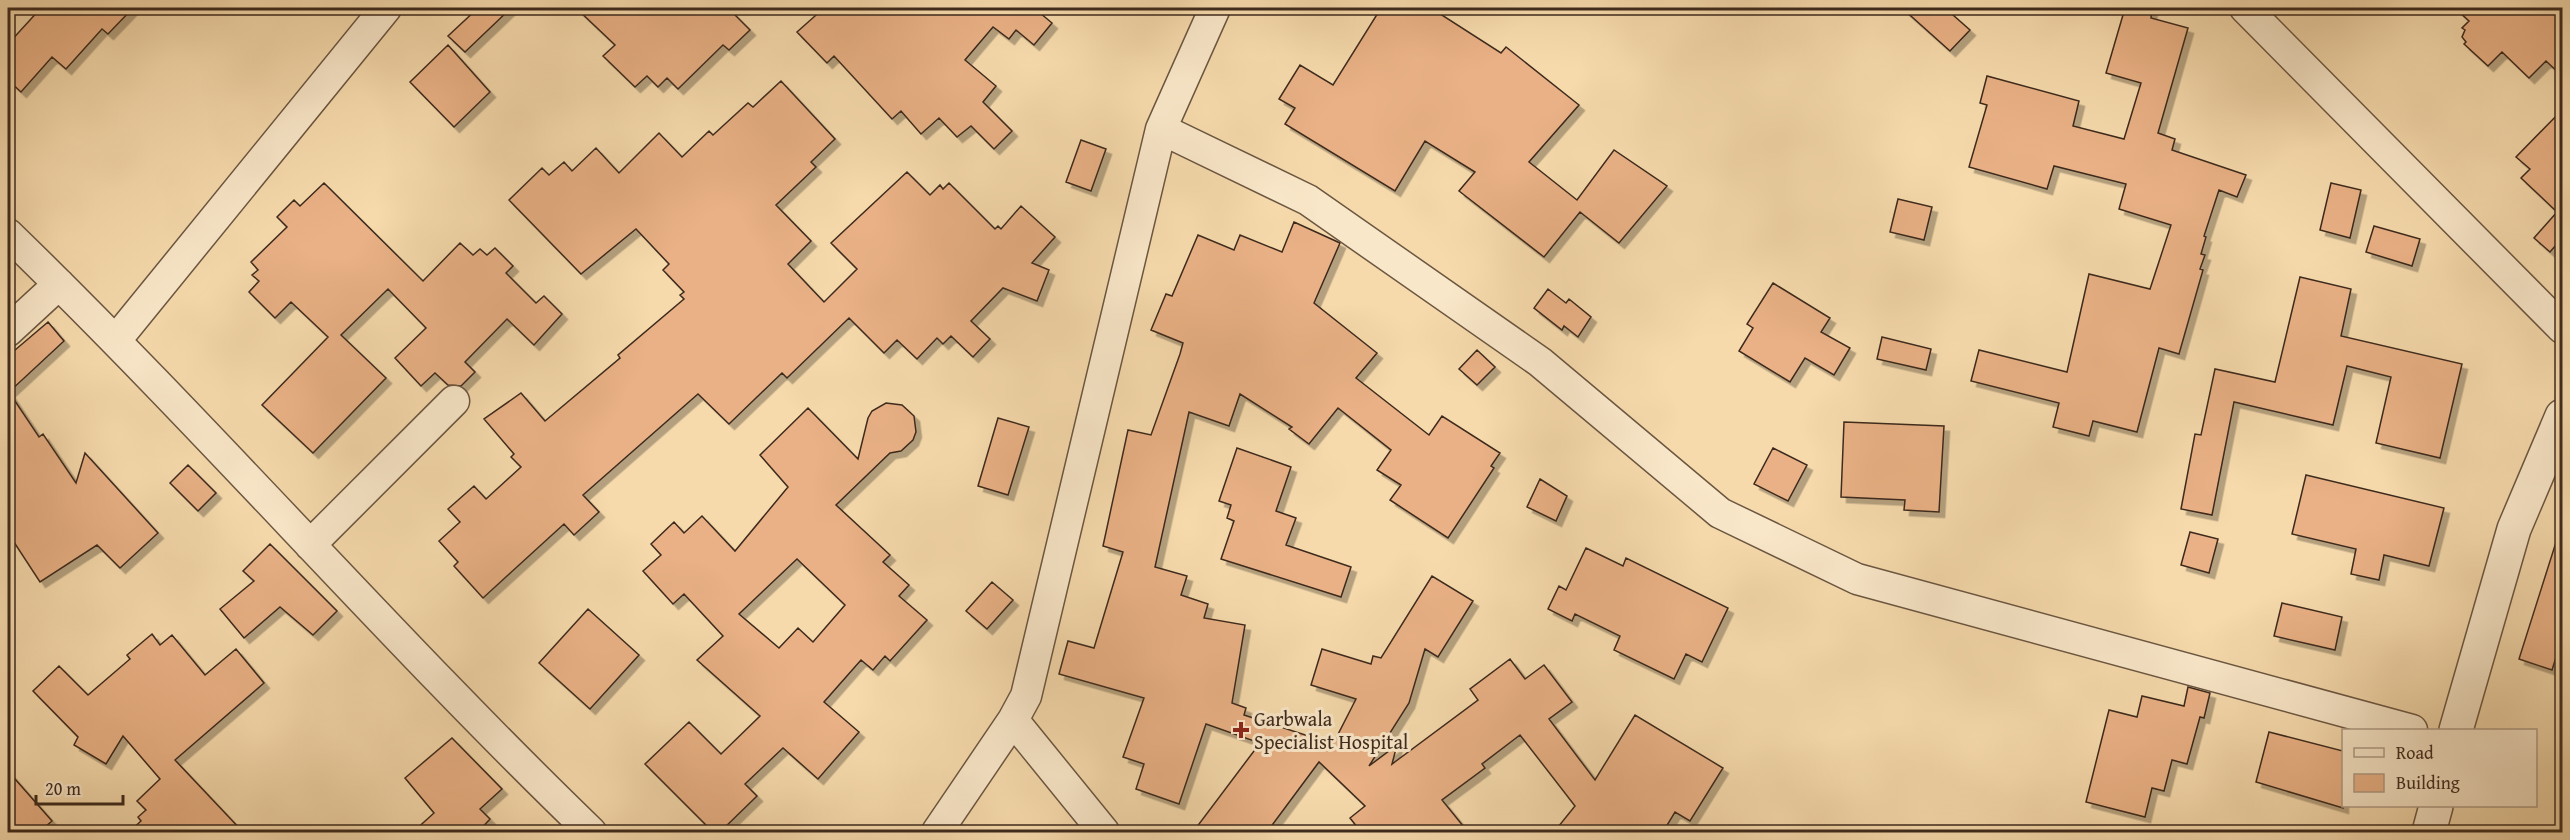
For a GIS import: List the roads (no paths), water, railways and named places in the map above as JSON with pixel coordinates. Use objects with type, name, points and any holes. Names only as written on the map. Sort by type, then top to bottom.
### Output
[{"type":"street","points":[[116,340],[386,8]]},
{"type":"street","points":[[937,832],[1013,720],[1026,696],[1161,129],[1215,8]]},
{"type":"street","points":[[2245,8],[2562,328]]},
{"type":"street","points":[[1161,129],[1308,200],[1540,362],[1720,513],[1846,574],[2408,729]]},
{"type":"street","points":[[8,234],[116,340],[492,737],[591,832]]},
{"type":"street","points":[[8,331],[59,284]]},
{"type":"street","points":[[310,545],[454,401]]},
{"type":"street","points":[[2456,729],[2514,529],[2562,416]]},
{"type":"street","points":[[1013,720],[1104,832]]},
{"type":"street","points":[[2429,832],[2436,807]]},
{"type":"place","name":"Garbwala Specialist Hospital","points":[[1241,730]]}]
